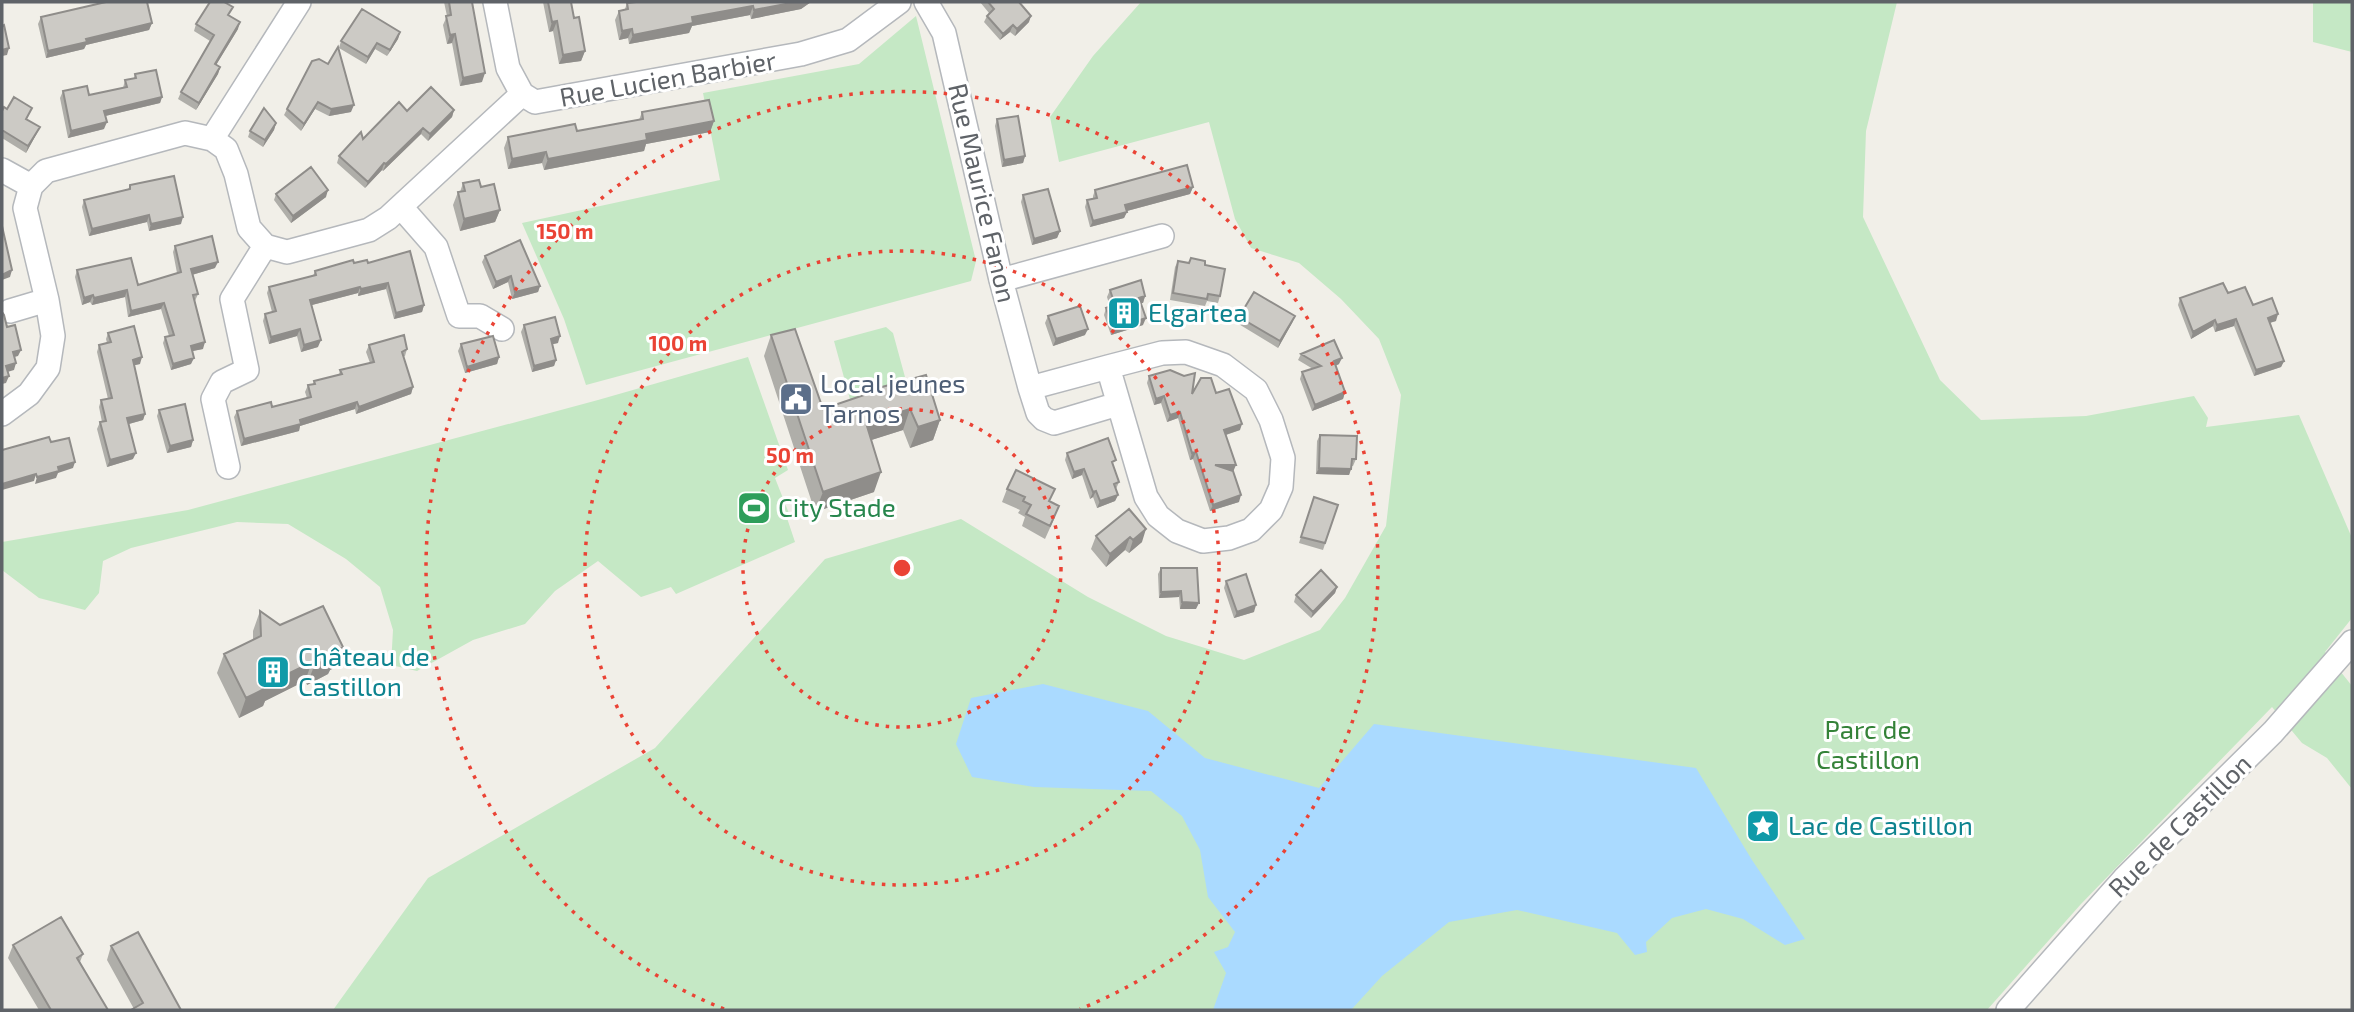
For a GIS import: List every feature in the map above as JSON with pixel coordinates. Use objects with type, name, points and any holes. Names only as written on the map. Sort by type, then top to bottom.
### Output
[{"type":"street","points":[[212,139],[299,2]]},
{"type":"street","name":"Rue Lucien Barbier","points":[[495,2],[508,68],[522,94],[535,102],[801,54],[848,40],[899,2]]},
{"type":"street","name":"Rue Maurice Fanon","points":[[926,2],[944,33],[1001,280],[1038,412],[1044,419],[1054,423],[1118,404]]},
{"type":"street","points":[[2,414],[29,394],[48,368],[52,336],[47,300],[25,208],[31,186],[46,171],[185,133],[212,139],[226,149],[236,174],[249,228],[265,246],[287,251],[369,230],[401,207],[522,94]]},
{"type":"street","points":[[2,170],[31,186]]},
{"type":"street","points":[[401,207],[436,247],[459,316],[480,316],[502,329]]},
{"type":"street","points":[[1001,280],[1162,236]]},
{"type":"street","points":[[228,467],[213,399],[222,382],[247,370],[232,299],[265,246]]},
{"type":"street","points":[[10,310],[47,300]]},
{"type":"street","points":[[1030,388],[1162,353],[1186,352],[1223,365],[1256,390],[1271,420],[1283,458],[1281,486],[1271,510],[1251,530],[1229,538],[1203,541],[1177,531],[1158,516],[1146,497],[1108,368]]},
{"type":"street","name":"Rue de Castillon","points":[[2008,1010],[2124,879],[2273,732],[2352,642]]},
{"type":"green space","name":"Parc de Castillon","points":[[1141,2],[1897,2],[1866,131],[1863,217],[1940,380],[1981,420],[2086,416],[2194,396],[2208,418],[2206,427],[2299,415],[2352,538],[2352,618],[2325,652],[2352,686],[2352,789],[2327,758],[2302,743],[2272,707],[2081,904],[1987,1010],[333,1010],[428,878],[655,748],[825,559],[961,519],[1088,597],[1166,636],[1244,660],[1320,630],[1345,598],[1386,526],[1401,395],[1379,339],[1341,299],[1299,263],[1251,248],[1235,219],[1209,122],[1059,162],[1050,117],[1093,56]]},
{"type":"green space","points":[[2313,2],[2352,2],[2352,52],[2313,42]]},
{"type":"green space","points":[[916,16],[976,261],[971,281],[586,385],[564,319],[522,223],[720,180],[703,93],[859,64]]},
{"type":"green space","points":[[886,327],[893,333],[905,377],[891,381],[897,401],[851,403],[834,341]]},
{"type":"green space","points":[[748,357],[788,470],[775,478],[790,516],[787,518],[795,542],[676,594],[671,587],[641,597],[598,561],[555,591],[525,624],[473,640],[417,671],[391,665],[393,630],[380,587],[346,559],[288,524],[237,522],[131,548],[103,561],[99,593],[85,610],[39,598],[2,570],[2,542],[188,510]]},
{"type":"water","name":"Lac de Castillon","points":[[1043,684],[1148,711],[1205,758],[1319,788],[1374,724],[1696,768],[1752,860],[1805,939],[1785,945],[1743,919],[1706,909],[1672,918],[1646,942],[1647,952],[1635,955],[1617,933],[1517,910],[1449,922],[1382,976],[1351,1010],[1213,1010],[1226,973],[1214,952],[1228,947],[1235,932],[1208,897],[1200,850],[1182,816],[1151,791],[1034,787],[972,777],[956,744],[971,698]]},
{"type":"building","points":[[106,2],[147,2],[152,23],[48,51],[41,17]]},
{"type":"building","points":[[210,2],[224,2],[233,7],[228,15],[240,22],[215,64],[220,67],[199,103],[181,92],[214,35],[196,24]]},
{"type":"building","points":[[449,2],[472,2],[485,73],[463,78],[455,34],[450,35],[446,16],[451,15]]},
{"type":"building","points":[[548,2],[571,2],[574,18],[579,17],[585,51],[563,55],[557,21],[552,22]]},
{"type":"building","points":[[796,2],[754,10],[753,6],[692,17],[693,23],[633,35],[632,29],[622,31],[619,11],[628,9],[627,3]]},
{"type":"building","points":[[988,2],[1019,2],[1031,16],[1017,29],[1013,25],[1003,34],[987,16],[994,9]]},
{"type":"building","points":[[362,9],[400,32],[390,50],[377,43],[368,57],[341,41]]},
{"type":"building","points":[[4,25],[9,48],[2,50],[2,26]]},
{"type":"building","points":[[338,47],[354,105],[331,109],[318,102],[304,124],[287,109],[312,61],[319,59],[328,64]]},
{"type":"building","points":[[156,70],[162,97],[104,111],[107,122],[71,131],[63,91],[87,86],[89,95],[127,87],[125,80],[136,78],[135,74]]},
{"type":"building","points":[[431,87],[454,110],[430,134],[423,128],[384,163],[368,182],[339,156],[361,132],[363,139],[399,102],[407,111]]},
{"type":"building","points":[[14,97],[32,108],[26,119],[40,127],[28,146],[2,130],[2,111],[4,107],[7,109]]},
{"type":"building","points":[[709,100],[714,121],[646,134],[647,140],[548,159],[546,152],[512,159],[508,137],[575,124],[577,131],[643,119],[642,112]]},
{"type":"building","points":[[264,108],[276,123],[265,140],[250,131]]},
{"type":"building","points":[[1018,116],[1025,156],[1004,160],[997,119]]},
{"type":"building","points":[[1187,165],[1193,187],[1125,205],[1127,212],[1093,221],[1087,200],[1097,198],[1095,190]]},
{"type":"building","points":[[311,167],[328,190],[293,216],[276,194]]},
{"type":"building","points":[[174,176],[183,217],[151,224],[149,215],[92,229],[84,200],[130,189],[130,185]]},
{"type":"building","points":[[479,180],[481,187],[494,184],[500,210],[464,219],[458,192],[465,191],[463,183]]},
{"type":"building","points":[[1048,189],[1060,231],[1034,239],[1023,195]]},
{"type":"building","points":[[2,226],[12,270],[2,275]]},
{"type":"building","points":[[212,236],[218,262],[191,269],[198,294],[193,295],[205,342],[191,346],[194,358],[173,364],[165,337],[174,335],[164,303],[131,311],[127,290],[84,298],[77,270],[131,258],[138,285],[181,272],[175,246]]},
{"type":"building","points":[[520,240],[540,286],[515,292],[511,276],[496,282],[485,256]]},
{"type":"building","points":[[410,251],[424,305],[396,313],[388,283],[361,289],[360,287],[310,300],[321,340],[304,345],[300,329],[271,337],[265,314],[276,311],[269,287],[316,275],[315,271],[353,260],[354,263],[367,260],[368,263]]},
{"type":"building","points":[[1191,258],[1205,261],[1205,265],[1225,269],[1220,296],[1208,294],[1207,299],[1173,293],[1178,261],[1189,263]]},
{"type":"building","name":"Elgartea","points":[[1141,280],[1145,296],[1139,298],[1146,318],[1113,329],[1106,308],[1115,305],[1110,290]]},
{"type":"building","points":[[2223,283],[2228,293],[2245,287],[2253,305],[2272,298],[2278,314],[2268,318],[2284,361],[2256,370],[2236,319],[2217,325],[2215,320],[2193,332],[2180,298]]},
{"type":"building","points":[[1254,292],[1295,316],[1280,341],[1239,317]]},
{"type":"building","points":[[1080,306],[1088,329],[1056,339],[1048,316]]},
{"type":"building","points":[[2,312],[7,327],[15,325],[21,350],[13,352],[16,363],[6,366],[9,376],[2,378]]},
{"type":"building","points":[[555,317],[560,336],[551,339],[556,360],[534,366],[524,325]]},
{"type":"building","points":[[134,326],[142,357],[133,360],[145,414],[127,418],[136,453],[110,460],[100,422],[106,421],[101,400],[112,398],[99,345],[111,342],[108,333]]},
{"type":"building","points":[[795,329],[823,409],[867,394],[867,391],[926,375],[940,420],[918,427],[910,409],[866,423],[881,472],[823,492],[771,335]]},
{"type":"building","points":[[404,335],[407,349],[402,352],[413,387],[359,407],[357,402],[300,420],[301,424],[244,439],[237,411],[271,402],[272,407],[311,397],[308,385],[315,384],[314,381],[342,374],[340,370],[374,362],[369,345]]},
{"type":"building","points":[[493,336],[499,357],[467,367],[461,344]]},
{"type":"building","points":[[1334,340],[1342,358],[1334,361],[1345,392],[1315,405],[1302,372],[1321,366],[1301,354]]},
{"type":"building","points":[[1170,370],[1184,376],[1195,373],[1192,394],[1201,378],[1211,378],[1216,393],[1229,389],[1242,424],[1224,430],[1236,465],[1215,465],[1233,471],[1241,495],[1213,505],[1196,452],[1192,453],[1180,412],[1170,415],[1164,396],[1156,399],[1149,376]]},
{"type":"building","points":[[185,404],[193,440],[170,446],[159,410]]},
{"type":"building","points":[[1320,435],[1357,436],[1356,459],[1352,459],[1351,469],[1319,468]]},
{"type":"building","points":[[49,437],[51,442],[69,438],[75,462],[58,467],[59,471],[37,477],[36,474],[2,484],[2,450]]},
{"type":"building","points":[[1108,438],[1116,460],[1112,462],[1119,482],[1114,484],[1118,495],[1100,501],[1096,491],[1093,492],[1084,469],[1074,472],[1067,453]]},
{"type":"building","points":[[1016,470],[1055,489],[1049,501],[1059,506],[1050,526],[1026,514],[1031,505],[1023,501],[1025,497],[1007,489]]},
{"type":"building","points":[[1314,497],[1338,505],[1325,543],[1301,537]]},
{"type":"building","points":[[1129,509],[1146,529],[1133,540],[1130,537],[1110,554],[1096,536]]},
{"type":"building","points":[[1161,568],[1197,568],[1199,603],[1182,602],[1181,591],[1161,592]]},
{"type":"building","points":[[1321,570],[1337,587],[1313,612],[1296,595]]},
{"type":"building","points":[[1246,574],[1256,605],[1237,612],[1226,581]]},
{"type":"building","points":[[323,606],[343,647],[334,652],[335,655],[314,666],[312,662],[269,683],[270,686],[246,698],[224,654],[261,636],[260,611],[280,625]]},
{"type":"building","points":[[61,917],[83,954],[77,958],[108,1010],[51,1010],[13,945]]},
{"type":"building","points":[[138,932],[181,1010],[131,1010],[143,1003],[111,946]]},
{"type":"place","name":"Elgartea","points":[[1124,313]]},
{"type":"place","name":"Local jeunes Tarnos","points":[[796,399]]},
{"type":"place","name":"City Stade","points":[[754,508]]},
{"type":"place","name":"Château de Castillon","points":[[273,672]]},
{"type":"place","name":"Lac de Castillon","points":[[1763,826]]}]
